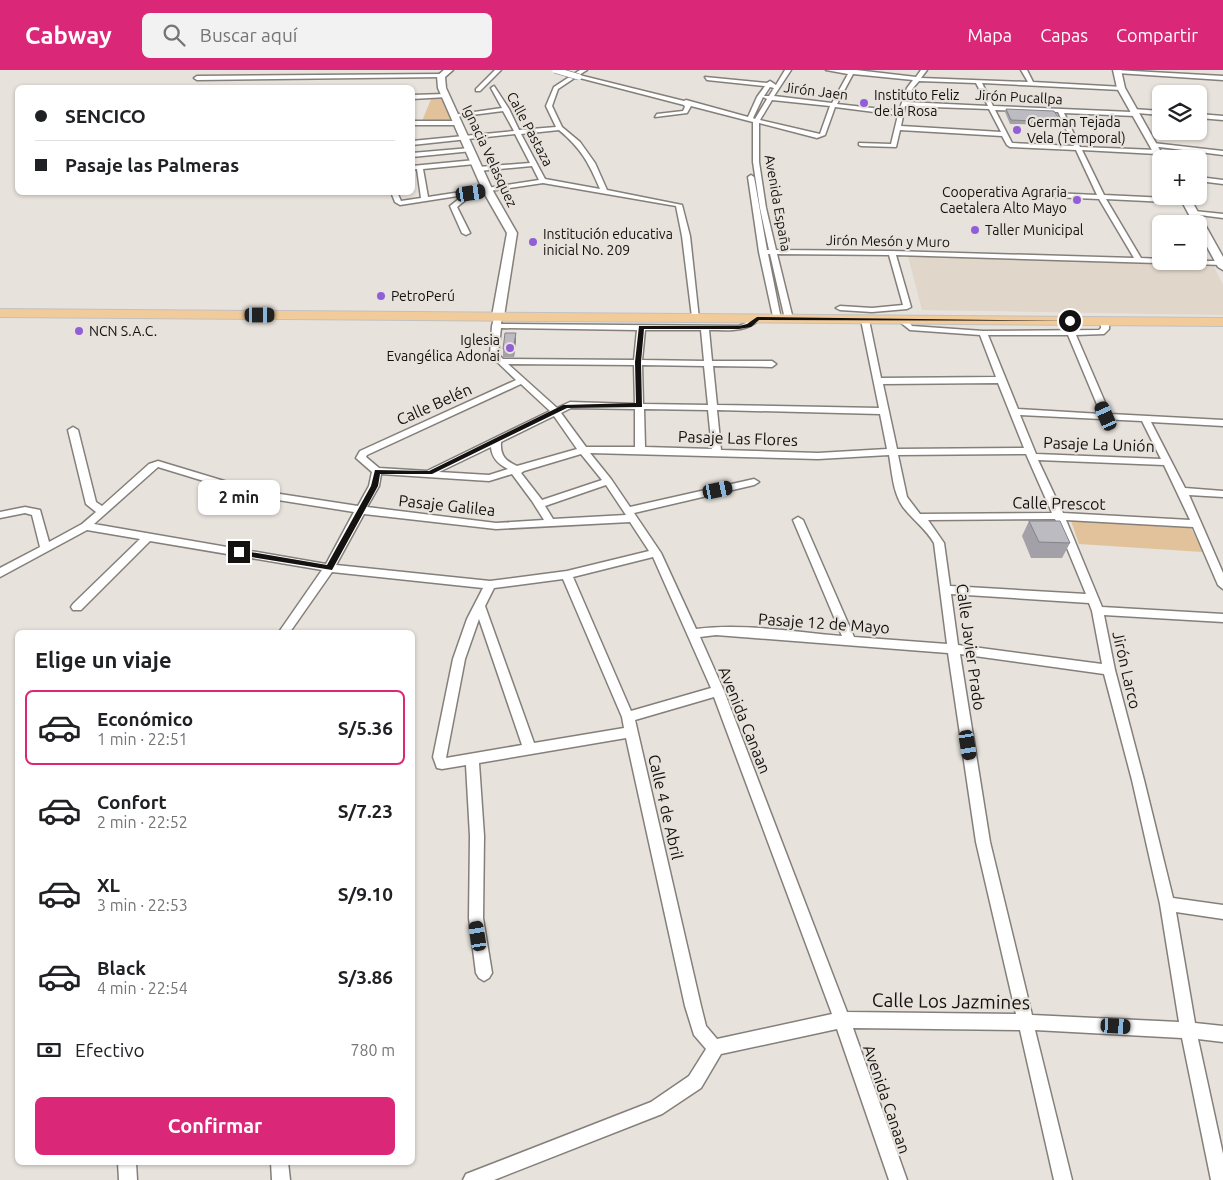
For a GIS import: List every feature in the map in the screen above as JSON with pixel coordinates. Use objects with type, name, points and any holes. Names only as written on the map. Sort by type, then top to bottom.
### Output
[{"type":"highway","points":[[0,313],[497,321],[696,317],[783,319],[870,316],[903,320],[1223,322]]},
{"type":"main road","points":[[441,76],[449,70]]},
{"type":"main road","points":[[1117,70],[1121,88],[1156,150]]},
{"type":"main road","name":"Ignacia Velasquez","points":[[441,76],[440,82],[445,96],[466,139],[476,166],[512,233],[497,321]]},
{"type":"main road","points":[[1189,205],[1221,261]]},
{"type":"street","points":[[220,78],[229,70]]},
{"type":"street","points":[[354,77],[356,70]]},
{"type":"street","points":[[478,90],[498,70]]},
{"type":"street","points":[[555,70],[817,136],[822,135],[833,106],[853,71]]},
{"type":"street","points":[[584,70],[556,88],[549,106],[560,128],[578,143],[592,164],[604,191]]},
{"type":"street","name":"Avenida España","points":[[780,70],[760,96],[753,120],[749,162],[764,252],[783,319]]},
{"type":"street","name":"Avenida España","points":[[783,319],[773,251],[756,162],[753,120],[788,70]]},
{"type":"street","points":[[829,70],[980,83],[1121,88]]},
{"type":"street","points":[[861,144],[892,147],[903,104],[910,88],[924,70]]},
{"type":"street","points":[[1024,70],[1032,85]]},
{"type":"street","points":[[1117,70],[1223,78]]},
{"type":"street","points":[[197,78],[343,80],[354,77],[387,79],[441,76]]},
{"type":"street","points":[[707,78],[777,87]]},
{"type":"street","points":[[980,83],[1003,134],[1010,145],[1152,152]]},
{"type":"street","name":"Calle Pastaza","points":[[494,88],[543,181]]},
{"type":"street","points":[[415,97],[445,96]]},
{"type":"street","name":"Jirón Jaen","points":[[760,96],[900,113]]},
{"type":"street","points":[[685,112],[688,107],[686,102]]},
{"type":"street","name":"Jirón Pucallpa","points":[[903,104],[1152,113]]},
{"type":"street","points":[[415,123],[457,119],[506,109]]},
{"type":"street","points":[[657,116],[685,112],[720,111]]},
{"type":"street","points":[[1060,111],[1101,196],[1139,261]]},
{"type":"street","points":[[1207,117],[1223,118]]},
{"type":"street","points":[[415,144],[560,128]]},
{"type":"street","points":[[898,128],[1003,134]]},
{"type":"street","points":[[415,155],[470,150]]},
{"type":"street","points":[[1207,153],[1223,153]]},
{"type":"street","points":[[425,199],[416,168],[535,164]]},
{"type":"street","points":[[1207,180],[1223,182]]},
{"type":"street","points":[[395,195],[400,203],[488,191],[543,181],[680,205],[696,317]]},
{"type":"street","points":[[466,232],[453,206],[471,193]]},
{"type":"street","points":[[1029,194],[1152,198]]},
{"type":"street","points":[[1194,213],[1223,216]]},
{"type":"street","name":"Jirón Mesón y Muro","points":[[764,252],[892,253],[1139,261],[1221,261]]},
{"type":"street","points":[[840,308],[870,316],[908,306],[892,253]]},
{"type":"street","name":"Calle Javier Prado","points":[[870,316],[884,411],[902,497],[908,510],[920,517],[934,532],[940,543],[953,649],[984,842],[1063,1180]]},
{"type":"street","points":[[757,318],[745,327],[705,328],[641,328],[497,321],[494,355],[500,361],[772,364]]},
{"type":"street","points":[[903,320],[910,328],[983,333],[1103,331],[1105,322]]},
{"type":"street","points":[[640,450],[638,362],[641,328]]},
{"type":"street","points":[[705,328],[717,453]]},
{"type":"street","points":[[1071,332],[1106,416]]},
{"type":"street","name":"Jirón Larco","points":[[983,333],[1030,454],[1059,516],[1096,605],[1109,670],[1138,780],[1167,904],[1188,1030],[1220,1180]]},
{"type":"street","name":"Avenida Canaan","points":[[500,361],[556,412],[608,481],[656,553],[718,691],[842,1020],[898,1180]]},
{"type":"street","name":"Calle Belén","points":[[377,472],[361,458],[368,450],[523,380]]},
{"type":"street","points":[[879,381],[1000,380]]},
{"type":"street","points":[[430,473],[570,405],[884,411]]},
{"type":"street","points":[[1015,412],[1223,422]]},
{"type":"street","points":[[1145,419],[1165,462],[1182,491],[1223,584]]},
{"type":"street","points":[[0,573],[86,526],[103,512],[91,504],[73,430]]},
{"type":"street","points":[[496,440],[495,451],[498,460],[517,471],[550,522]]},
{"type":"street","name":"Pasaje Las Flores","points":[[377,472],[430,473],[489,478],[583,450],[818,456],[892,452],[1030,454]]},
{"type":"street","name":"Pasaje La Unión","points":[[1030,454],[1165,462]]},
{"type":"street","name":"Pasaje Galilea","points":[[103,512],[152,466],[162,464],[253,493],[360,510],[496,526],[630,514],[754,482]]},
{"type":"street","points":[[285,630],[329,568],[374,486],[377,472]]},
{"type":"street","points":[[539,505],[608,481]]},
{"type":"street","points":[[1182,491],[1223,494]]},
{"type":"street","points":[[0,515],[25,510],[36,512],[45,548]]},
{"type":"street","name":"Calle Prescot","points":[[920,517],[1059,516],[1197,524]]},
{"type":"street","points":[[798,520],[850,641]]},
{"type":"street","points":[[86,526],[329,568],[490,585],[567,574],[656,553]]},
{"type":"street","points":[[77,607],[148,537]]},
{"type":"street","name":"Calle 4 de Abril","points":[[567,574],[628,716],[693,1006],[700,1032],[706,1041],[716,1047]]},
{"type":"street","points":[[490,585],[472,619],[459,659],[439,757],[442,764],[631,732]]},
{"type":"street","points":[[947,590],[1223,618]]},
{"type":"street","points":[[480,606],[530,750]]},
{"type":"street","name":"Pasaje 12 de Mayo","points":[[692,634],[716,631],[953,649],[1109,670]]},
{"type":"street","points":[[628,716],[718,691]]},
{"type":"street","points":[[472,759],[477,836],[476,918],[484,973]]},
{"type":"street","points":[[1167,904],[1223,912]]},
{"type":"street","name":"Calle Los Jazmines","points":[[716,1047],[842,1020],[1026,1022],[1188,1030],[1223,1034]]},
{"type":"street","points":[[472,1180],[656,1108],[695,1082],[716,1047]]},
{"type":"street","points":[[127,1165],[128,1180]]},
{"type":"street","points":[[278,1165],[281,1180]]},
{"type":"shaded area","points":[[441,96],[451,121],[422,121],[432,97]]},
{"type":"shaded area","points":[[908,256],[1152,263],[1152,270],[1207,270],[1207,265],[1213,265],[1223,285],[1223,315],[922,310]]},
{"type":"shaded area","points":[[1071,521],[1191,528],[1203,552],[1079,544]]},
{"type":"building","points":[[1006,109],[1054,111],[1061,122],[1011,120]]},
{"type":"building","points":[[505,333],[516,333],[513,349],[503,349]]},
{"type":"building","points":[[1029,521],[1060,521],[1070,543],[1039,542]]},
{"type":"place","name":"Instituto Feliz de la Rosa","points":[[864,103]]},
{"type":"place","name":"German Tejada Vela (Temporal)","points":[[1017,130]]},
{"type":"place","name":"Cooperativa Agraria Caetalera Alto Mayo","points":[[1077,200]]},
{"type":"place","name":"Taller Municipal","points":[[975,230]]},
{"type":"place","name":"Institución educativa inicial No. 209","points":[[533,242]]},
{"type":"place","name":"PetroPerú","points":[[381,296]]},
{"type":"place","name":"NCN S.A.C.","points":[[79,331]]},
{"type":"place","name":"Iglesia Evangélica Adonai","points":[[510,348]]},
{"type":"route","points":[[239,552],[329,568],[374,486],[377,472],[430,473],[565,406],[640,405],[638,362],[641,328],[739,328],[749,325],[757,318],[1070,321]]}]
